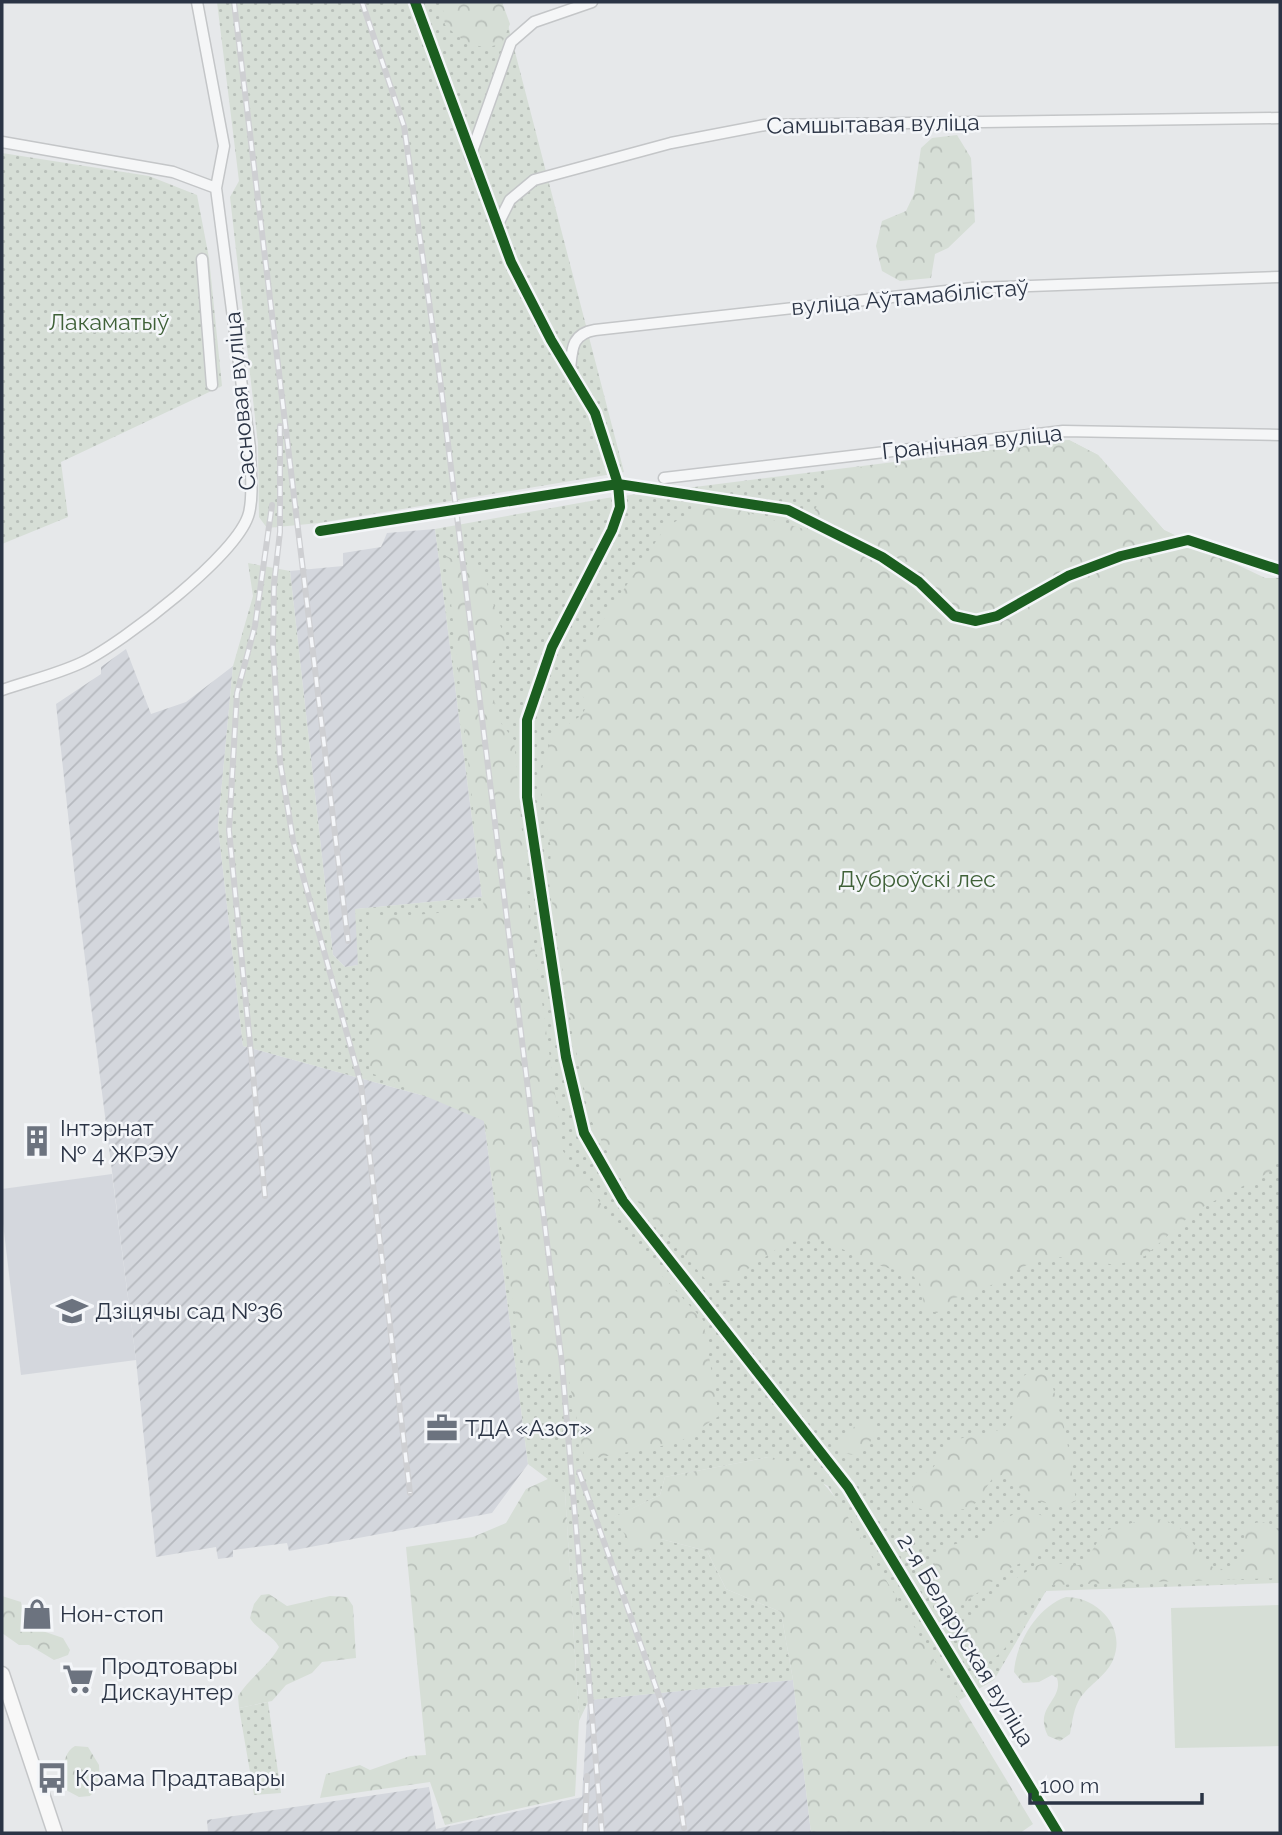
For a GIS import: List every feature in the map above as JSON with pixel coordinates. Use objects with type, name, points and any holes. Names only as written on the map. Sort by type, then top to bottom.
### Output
[{"type":"main road","points":[[2,1674],[55,1833]]},
{"type":"street","name":"Сасновая вуліца","points":[[2,690],[81,663],[113,646],[204,572],[240,532],[249,513],[250,448],[216,188],[224,146],[197,2]]},
{"type":"street","points":[[415,2],[511,262],[595,413],[618,484]]},
{"type":"street","points":[[470,156],[511,43],[534,22],[592,2]]},
{"type":"street","name":"Самшытавая вуліца","points":[[497,226],[510,200],[534,180],[735,129],[816,122],[1280,118]]},
{"type":"street","points":[[2,142],[173,172],[216,188]]},
{"type":"street","points":[[202,260],[212,385]]},
{"type":"street","name":"вуліца Аўтамабілістаў","points":[[570,370],[574,341],[582,333],[595,330],[973,288],[1280,277]]},
{"type":"street","name":"Гранічная вуліца","points":[[664,478],[1063,431],[1280,435]]},
{"type":"street","points":[[320,531],[618,484],[788,510],[882,558],[919,582],[954,616],[976,621],[997,615],[1068,576],[1121,556],[1188,540],[1280,570]]},
{"type":"street","name":"2-я Беларуская вуліца","points":[[618,484],[620,507],[612,530],[552,647],[527,720],[527,797],[572,1082],[584,1133],[623,1201],[834,1468],[1058,1833]]},
{"type":"shaded area","points":[[435,529],[482,897],[356,909],[359,965],[345,967],[333,955],[290,571],[343,566],[343,553],[381,547],[387,533]]},
{"type":"shaded area","points":[[126,649],[151,714],[186,702],[233,666],[218,826],[243,1046],[483,1112],[528,1464],[492,1513],[289,1551],[287,1543],[233,1550],[233,1557],[218,1559],[216,1547],[156,1557],[136,1360],[76,888],[56,704],[101,674],[101,667]]},
{"type":"shaded area","name":"Дзіцячы сад №36","points":[[112,1174],[136,1360],[21,1375],[2,1215],[2,1189]]},
{"type":"shaded area","points":[[793,1680],[811,1833],[208,1833],[207,1820],[429,1787],[436,1829],[582,1797],[588,1700]]},
{"type":"green space","points":[[217,2],[502,2],[624,472],[319,523],[267,528],[259,517],[258,444],[230,197],[239,181]]},
{"type":"green space","points":[[442,2],[502,2],[510,24],[502,43],[478,46],[458,36],[445,25]]},
{"type":"green space","points":[[957,135],[971,158],[975,222],[948,248],[935,254],[931,278],[900,281],[882,271],[876,246],[882,221],[906,211],[914,194],[921,148],[932,138]]},
{"type":"green space","name":"Лакаматыў","points":[[2,153],[149,176],[197,195],[209,258],[222,386],[61,462],[68,517],[2,544]]},
{"type":"green space","points":[[1069,440],[1098,455],[1164,530],[1261,578],[1280,578],[1280,1583],[1046,1591],[994,1680],[958,1701],[828,1486],[769,1457],[665,1477],[660,1495],[615,1517],[661,1539],[707,1551],[726,1589],[781,1612],[793,1680],[589,1700],[579,1721],[565,1492],[528,1464],[483,1112],[243,1046],[218,826],[233,666],[253,596],[248,563],[290,571],[333,955],[345,967],[358,965],[355,909],[482,897],[435,529],[607,498]]},
{"type":"green space","name":"Дуброўскі лес","points":[[1069,440],[1098,455],[1164,530],[1280,585],[1279,1156],[1270,1172],[1195,1211],[1145,1256],[1117,1265],[1058,1257],[1032,1262],[979,1292],[954,1298],[937,1313],[925,1309],[920,1283],[911,1274],[884,1267],[821,1240],[787,1242],[729,1282],[707,1281],[625,1187],[591,1120],[574,1042],[549,883],[551,849],[539,779],[552,735],[582,715],[586,707],[578,679],[581,653],[665,528],[709,501],[807,530],[831,471]]},
{"type":"green space","points":[[446,556],[484,574],[505,640],[489,669],[497,718],[514,740],[529,909],[563,1151],[619,1229],[703,1320],[719,1416],[678,1443],[585,1460],[568,1376],[524,1370],[484,1121],[369,1072],[368,919],[484,909]]},
{"type":"green space","points":[[1033,1370],[1048,1370],[1066,1434],[1076,1501],[1062,1507],[1026,1498],[1014,1479],[1004,1474],[992,1479],[977,1502],[967,1509],[930,1512],[915,1507],[909,1493],[918,1477],[932,1469],[953,1441],[997,1431],[1005,1426],[1015,1410],[1022,1377]]},
{"type":"green space","points":[[864,1420],[872,1423],[874,1433],[868,1447],[854,1455],[842,1453],[838,1449],[839,1438]]},
{"type":"green space","points":[[769,1457],[793,1463],[812,1473],[842,1507],[1033,1824],[1020,1833],[811,1833],[793,1680],[781,1612],[726,1589],[707,1551],[661,1539],[636,1553],[614,1517],[660,1495],[665,1477]]},
{"type":"green space","points":[[550,1478],[565,1492],[579,1721],[575,1796],[445,1825],[430,1782],[320,1798],[326,1774],[360,1765],[370,1770],[410,1756],[426,1755],[406,1547],[473,1537],[506,1523],[526,1489]]},
{"type":"green space","points":[[1020,1511],[1042,1516],[1050,1523],[1053,1534],[1051,1542],[1040,1554],[1010,1568],[968,1600],[958,1605],[944,1602],[936,1589],[933,1574],[943,1547],[986,1537],[1007,1518]]},
{"type":"green space","points":[[1149,1518],[1177,1526],[1209,1564],[1225,1569],[1245,1560],[1247,1552],[1244,1534],[1250,1525],[1259,1522],[1270,1524],[1280,1533],[1280,1578],[1052,1585],[1032,1602],[1011,1639],[992,1659],[978,1663],[962,1652],[960,1639],[963,1625],[976,1610],[1011,1582],[1041,1564],[1084,1564],[1104,1531]]},
{"type":"green space","points":[[269,1594],[287,1606],[330,1596],[347,1597],[353,1606],[356,1658],[322,1662],[312,1673],[286,1685],[272,1701],[239,1708],[238,1696],[279,1647],[250,1618],[254,1604],[261,1595]]},
{"type":"green space","points":[[2,1596],[21,1602],[25,1625],[63,1638],[70,1650],[68,1655],[54,1660],[29,1645],[19,1645],[2,1633]]},
{"type":"green space","points":[[1066,1597],[1088,1602],[1106,1616],[1116,1636],[1116,1648],[1110,1666],[1078,1702],[1070,1734],[1060,1741],[1048,1736],[1044,1726],[1046,1711],[1058,1686],[1057,1678],[1052,1675],[1039,1682],[1023,1683],[1014,1672],[1019,1649],[1030,1627],[1046,1609]]},
{"type":"green space","points":[[1280,1605],[1280,1746],[1175,1748],[1171,1608]]},
{"type":"green space","points":[[268,1702],[281,1793],[254,1795],[239,1708]]},
{"type":"green space","points":[[75,1746],[88,1747],[99,1765],[100,1785],[90,1796],[79,1797],[66,1790],[63,1772],[65,1759]]},
{"type":"railway","points":[[234,2],[348,941]]},
{"type":"railway","points":[[362,2],[404,126],[440,379],[562,1364],[602,1833]]},
{"type":"railway","points":[[280,426],[280,532],[274,584],[273,646],[280,761],[293,840],[361,1084],[410,1493]]},
{"type":"railway","points":[[265,1196],[229,830],[237,693],[255,626],[272,505]]},
{"type":"railway","points":[[579,1472],[667,1718],[684,1828]]},
{"type":"railway","points":[[585,1833],[587,1776]]},
{"type":"cycle path","points":[[415,2],[511,262],[551,340],[595,413],[618,484],[620,507],[612,530],[552,647],[527,720],[527,797],[566,1057],[584,1133],[623,1201],[848,1487],[1058,1833]]},
{"type":"cycle path","points":[[320,531],[618,484],[788,510],[882,557],[919,582],[954,616],[976,621],[997,616],[1068,576],[1121,556],[1188,540],[1280,570]]},
{"type":"place","name":"Інтэрнат № 4 ЖРЭУ","points":[[37,1141]]},
{"type":"place","name":"Дзіцячы сад №36","points":[[72,1311]]},
{"type":"place","name":"ТДА «Азот»","points":[[442,1428]]},
{"type":"place","name":"Нон-стоп","points":[[37,1614]]},
{"type":"place","name":"Продтовары Дискаунтер","points":[[78,1679]]},
{"type":"place","name":"Крама Прадтавары","points":[[52,1778]]}]
